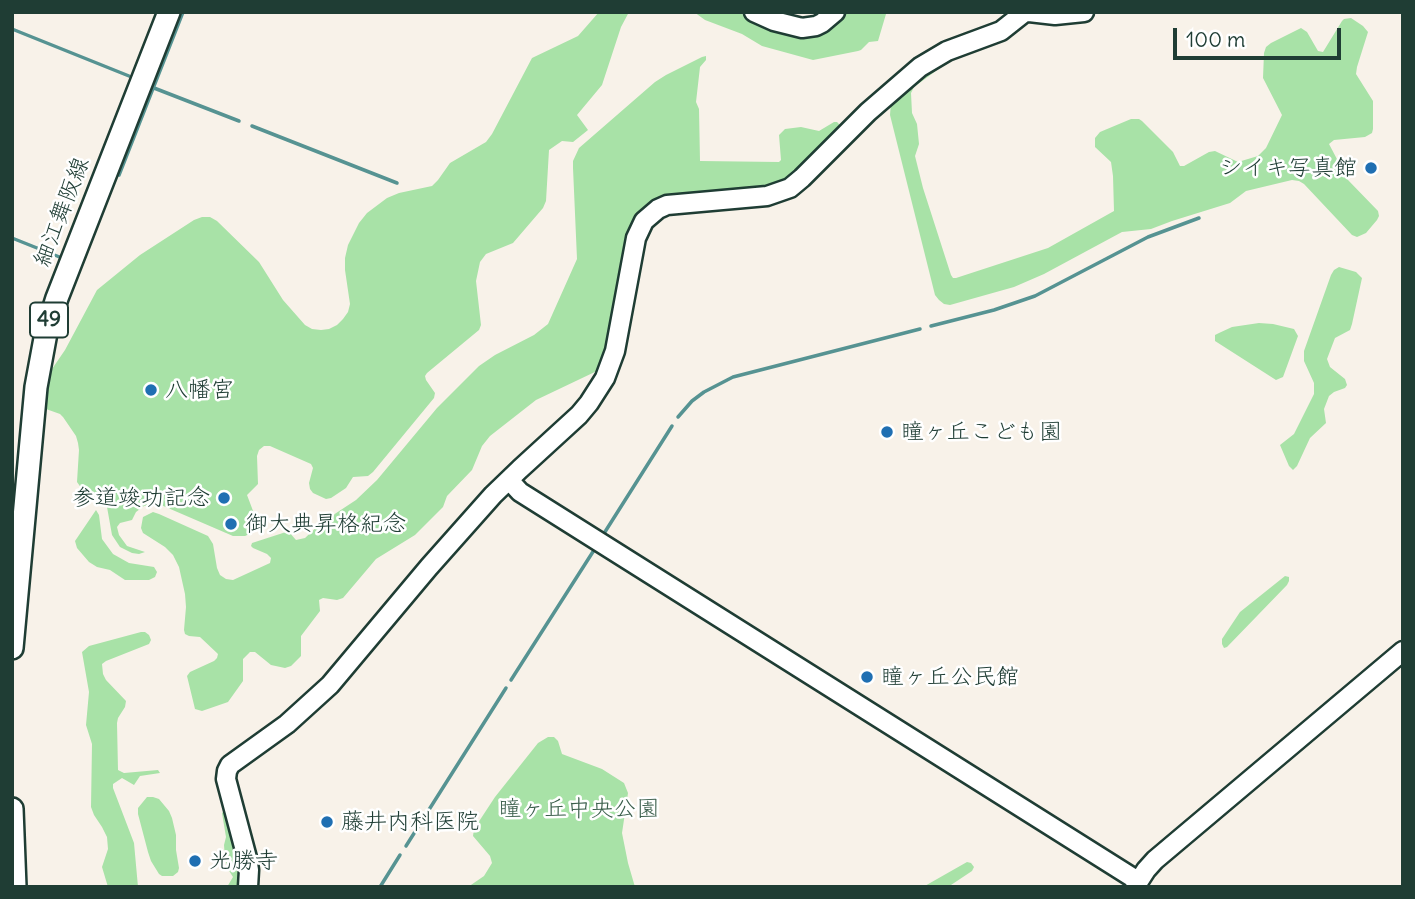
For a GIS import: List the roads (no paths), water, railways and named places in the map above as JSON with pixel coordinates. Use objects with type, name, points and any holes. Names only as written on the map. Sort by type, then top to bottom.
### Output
[{"type":"main road","name":"細江舞阪線","points":[[12,648],[17,538],[36,387],[46,333],[57,298],[169,12]]},
{"type":"main road","points":[[12,809],[15,887]]},
{"type":"street","points":[[754,12],[774,21],[802,28],[816,26],[835,12]]},
{"type":"street","points":[[248,887],[247,858],[226,779],[230,765],[287,724],[330,685],[429,567],[509,480],[589,403],[602,384],[615,351],[636,238],[644,221],[667,205],[767,196],[790,188],[875,105],[920,67],[947,51],[1000,31],[1027,12],[1055,15],[1084,12]]},
{"type":"street","points":[[509,480],[520,492],[1136,884],[1155,860],[1403,651]]},
{"type":"waterway","points":[[119,175],[183,12]]},
{"type":"waterway","points":[[12,29],[129,76]]},
{"type":"waterway","points":[[154,88],[239,121]]},
{"type":"waterway","points":[[252,126],[397,183]]},
{"type":"waterway","points":[[931,326],[1035,296],[1148,237],[1199,218]]},
{"type":"waterway","points":[[12,238],[62,258]]},
{"type":"waterway","points":[[678,417],[704,392],[733,377],[920,329]]},
{"type":"waterway","points":[[603,535],[672,426]]},
{"type":"waterway","points":[[511,680],[596,547]]},
{"type":"waterway","points":[[406,846],[506,688]]},
{"type":"waterway","points":[[380,887],[400,855]]},
{"type":"place","name":"シイキ写真館","points":[[1371,168]]},
{"type":"place","name":"八幡宮","points":[[151,390]]},
{"type":"place","name":"瞳ヶ丘こども園","points":[[887,432]]},
{"type":"place","name":"参道竣功記念","points":[[224,498]]},
{"type":"place","name":"御大典昇格紀念","points":[[231,524]]},
{"type":"place","name":"瞳ヶ丘公民館","points":[[867,677]]},
{"type":"place","name":"藤井内科医院","points":[[327,822]]},
{"type":"place","name":"光勝寺","points":[[195,861]]},
{"type":"park label","name":"瞳ヶ丘中央公園","points":[[579,809]]}]
